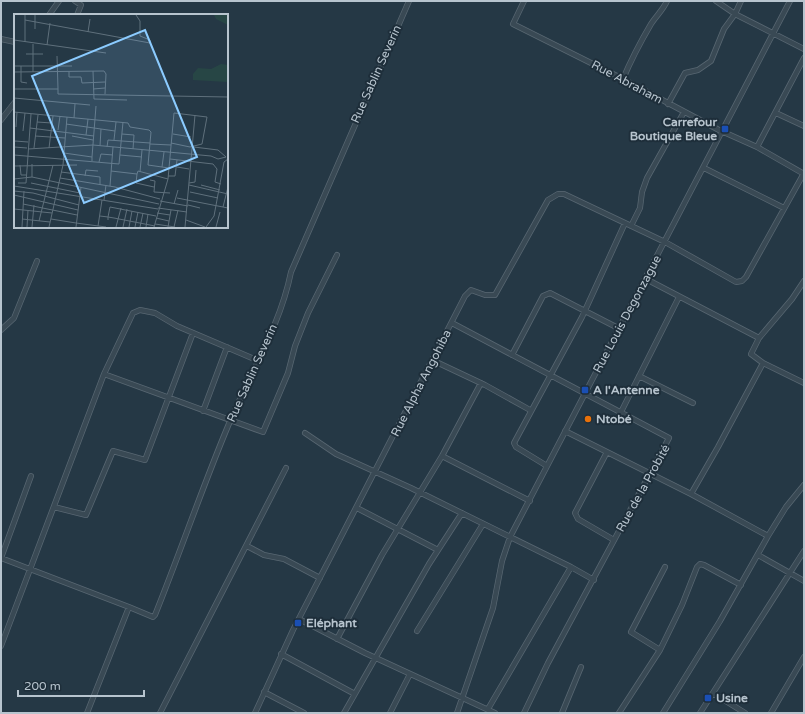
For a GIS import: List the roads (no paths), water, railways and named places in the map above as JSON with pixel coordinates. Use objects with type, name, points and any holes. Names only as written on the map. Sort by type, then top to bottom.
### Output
[{"type":"street","points":[[50,14],[58,1]]},
{"type":"street","points":[[75,1],[81,5],[77,14]]},
{"type":"street","name":"Rue Sablin Severin","points":[[129,607],[153,617],[155,616],[230,421],[259,361],[282,303],[291,272],[409,1]]},
{"type":"street","name":"Rue Abraham","points":[[524,1],[513,24],[623,79],[668,104],[757,147],[804,174]]},
{"type":"street","points":[[623,79],[650,27],[662,11],[667,1]]},
{"type":"street","points":[[716,1],[735,14],[804,49]]},
{"type":"street","points":[[668,104],[685,73],[698,70],[711,61],[724,30],[735,14],[741,1]]},
{"type":"street","name":"Rue Louis Degonzague","points":[[457,713],[493,608],[502,561],[510,537],[790,1]]},
{"type":"street","points":[[1,38],[5,41],[14,42]]},
{"type":"street","points":[[757,147],[804,58]]},
{"type":"street","points":[[1,120],[14,103]]},
{"type":"street","points":[[631,226],[640,208],[642,192],[647,178],[684,112]]},
{"type":"street","points":[[776,113],[804,126]]},
{"type":"street","points":[[704,168],[784,208],[804,174]]},
{"type":"street","name":"Rue Alpha Angohiba","points":[[255,713],[298,619],[468,292],[471,290],[491,296],[498,291],[545,206],[553,196],[564,194],[665,242],[736,282],[742,281],[746,277],[784,208]]},
{"type":"street","points":[[548,466],[516,447],[514,443],[584,309],[625,223]]},
{"type":"street","points":[[104,374],[261,432],[264,430],[288,373],[295,346],[308,313],[337,254]]},
{"type":"street","points":[[1,330],[14,318],[37,261]]},
{"type":"street","points":[[646,279],[759,338]]},
{"type":"street","points":[[804,281],[792,299],[759,338],[751,354],[763,363],[804,383]]},
{"type":"street","points":[[512,355],[546,293],[550,293],[584,309],[620,329]]},
{"type":"street","points":[[621,412],[679,297]]},
{"type":"street","points":[[1,646],[104,374],[128,320],[136,311],[151,311],[192,333],[259,361]]},
{"type":"street","name":"Rue de la Probité","points":[[452,323],[669,438],[594,580],[548,663],[524,713]]},
{"type":"street","points":[[54,507],[86,515],[113,451],[145,460],[192,333]]},
{"type":"street","points":[[203,411],[227,347]]},
{"type":"street","points":[[432,360],[481,383],[530,410]]},
{"type":"street","points":[[691,494],[718,448],[763,363]]},
{"type":"street","points":[[639,376],[693,403]]},
{"type":"street","points":[[337,639],[397,529],[442,456],[481,383]]},
{"type":"street","points":[[565,431],[691,494],[768,536]]},
{"type":"street","points":[[305,433],[336,454],[376,471],[571,567],[594,580]]},
{"type":"street","points":[[607,452],[575,513],[578,519],[614,540]]},
{"type":"street","points":[[442,456],[530,501]]},
{"type":"street","points":[[160,713],[286,468]]},
{"type":"street","points":[[31,476],[1,558],[129,607],[87,713]]},
{"type":"street","points":[[663,713],[720,621],[768,536],[786,507],[804,485]]},
{"type":"street","points":[[357,508],[438,550]]},
{"type":"street","points":[[344,713],[353,693],[438,550],[462,513]]},
{"type":"street","points":[[417,631],[483,524]]},
{"type":"street","points":[[247,546],[264,555],[284,559],[320,578]]},
{"type":"street","points":[[700,713],[804,551]]},
{"type":"street","points":[[758,555],[804,581]]},
{"type":"street","points":[[619,713],[660,650],[682,605],[697,567],[700,564],[704,565],[741,584]]},
{"type":"street","points":[[488,709],[571,567]]},
{"type":"street","points":[[660,650],[631,632],[665,567]]},
{"type":"street","points":[[298,619],[375,658],[495,713]]},
{"type":"street","points":[[281,654],[353,693]]},
{"type":"street","points":[[771,713],[804,657]]},
{"type":"street","points":[[562,713],[581,667]]},
{"type":"street","points":[[390,713],[410,674]]},
{"type":"street","points":[[264,692],[301,712]]},
{"type":"street","points":[[713,693],[742,712]]},
{"type":"place","name":"Carrefour Boutique Bleue","points":[[725,129]]},
{"type":"place","name":"A l'Antenne","points":[[585,390]]},
{"type":"place","name":"Ntobé","points":[[588,419]]},
{"type":"place","name":"Eléphant","points":[[298,623]]},
{"type":"place","name":"Usine","points":[[708,698]]}]
